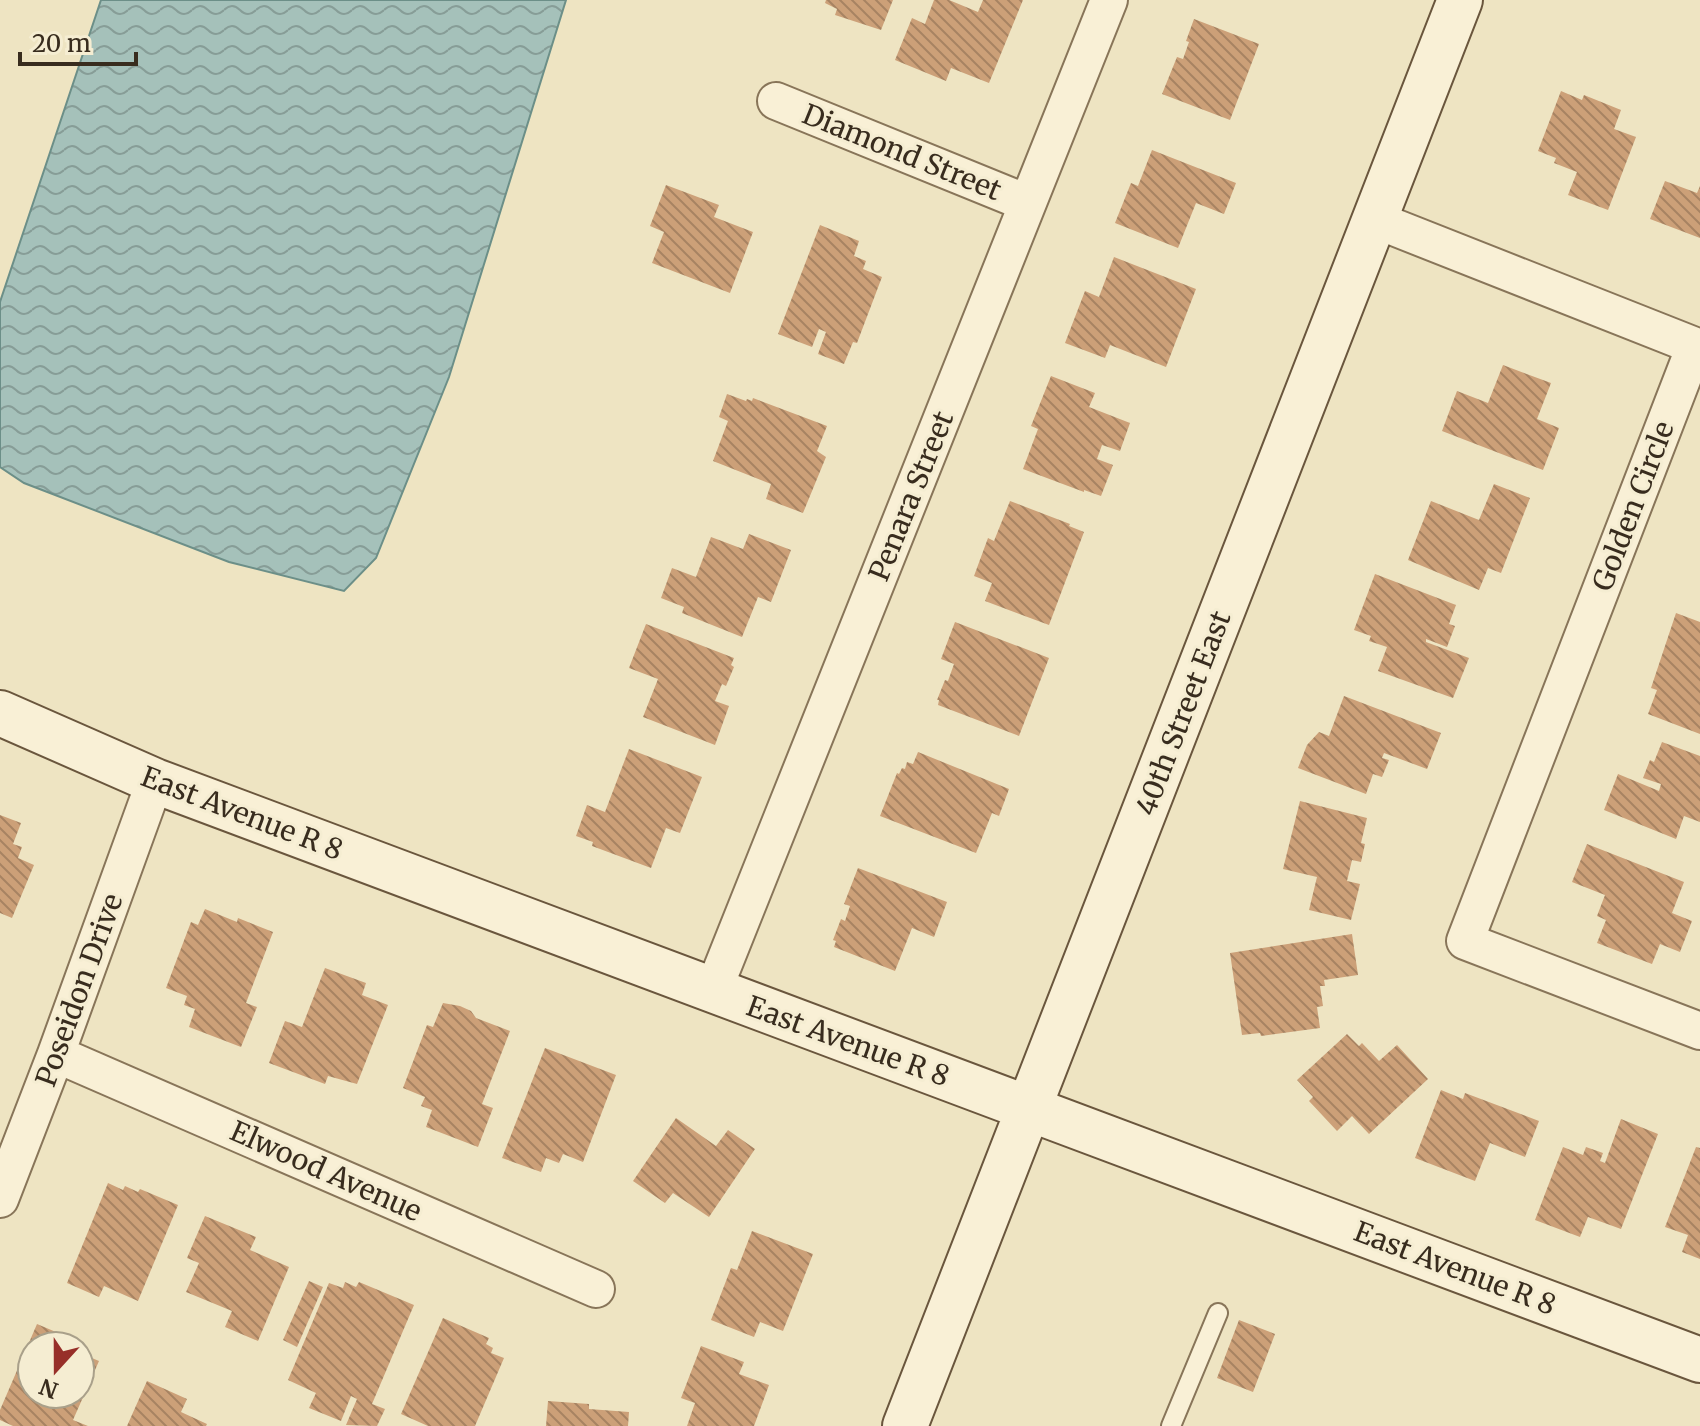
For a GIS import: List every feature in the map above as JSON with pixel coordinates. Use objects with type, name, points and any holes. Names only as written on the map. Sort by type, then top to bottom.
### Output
[{"type":"street","name":"Penara Street","points":[[713,991],[1109,0]]},
{"type":"street","name":"40th Street East","points":[[905,1426],[1460,0]]},
{"type":"street","name":"Diamond Street","points":[[776,101],[1027,203]]},
{"type":"street","name":"Golden Circle","points":[[1376,220],[1695,346],[1465,941],[1700,1031]]},
{"type":"street","name":"East Avenue R 8","points":[[0,713],[155,781],[1700,1360]]},
{"type":"street","name":"Poseidon Drive","points":[[0,1199],[155,781]]},
{"type":"street","name":"Elwood Avenue","points":[[56,1054],[596,1289]]},
{"type":"lane","points":[[1171,1426],[1218,1313]]},
{"type":"water","points":[[101,0],[566,0],[449,377],[376,558],[344,591],[229,562],[24,483],[0,467],[0,302]]},
{"type":"building","points":[[826,0],[893,0],[881,30],[835,15],[837,9],[825,3]]},
{"type":"building","points":[[934,0],[949,0],[978,12],[983,0],[1023,0],[989,83],[951,68],[946,81],[895,60],[912,18],[925,24]]},
{"type":"building","points":[[1194,19],[1259,44],[1230,120],[1162,94],[1177,57],[1183,59]]},
{"type":"building","points":[[1561,91],[1582,100],[1584,95],[1621,110],[1614,129],[1636,137],[1608,210],[1568,195],[1577,172],[1554,163],[1556,158],[1538,151]]},
{"type":"building","points":[[1152,150],[1236,183],[1224,214],[1196,203],[1178,248],[1115,223],[1131,183],[1138,186]]},
{"type":"building","points":[[1665,181],[1697,193],[1700,186],[1700,238],[1650,219]]},
{"type":"building","points":[[666,185],[719,205],[714,217],[753,232],[730,293],[652,263],[664,232],[650,226]]},
{"type":"building","points":[[820,225],[859,241],[854,256],[866,261],[863,269],[882,277],[857,343],[853,342],[844,364],[818,354],[826,332],[819,329],[812,347],[778,334]]},
{"type":"building","points":[[1114,257],[1196,289],[1166,367],[1110,345],[1105,358],[1065,343],[1085,291],[1099,297]]},
{"type":"building","points":[[1503,365],[1551,383],[1537,419],[1559,428],[1543,470],[1442,431],[1457,391],[1488,403]]},
{"type":"building","points":[[1051,376],[1095,393],[1089,407],[1130,423],[1120,451],[1102,445],[1097,459],[1113,465],[1101,496],[1023,469],[1038,429],[1031,426]]},
{"type":"building","points":[[727,394],[746,401],[753,398],[827,426],[817,451],[826,457],[803,513],[766,499],[771,484],[713,461],[728,421],[719,417]]},
{"type":"building","points":[[1494,484],[1530,498],[1501,573],[1488,568],[1479,590],[1408,560],[1431,501],[1479,520]]},
{"type":"building","points":[[1010,501],[1084,532],[1049,625],[985,601],[992,583],[974,576],[988,538],[994,541]]},
{"type":"building","points":[[749,534],[791,550],[771,602],[758,597],[742,637],[682,613],[684,607],[661,598],[672,568],[696,577],[711,537],[743,549]]},
{"type":"building","points":[[1375,574],[1456,605],[1449,624],[1455,626],[1447,647],[1426,639],[1426,642],[1469,658],[1453,698],[1378,671],[1387,647],[1369,641],[1371,636],[1354,630]]},
{"type":"building","points":[[1676,613],[1700,622],[1700,734],[1648,714],[1657,690],[1651,688]]},
{"type":"building","points":[[955,622],[1049,658],[1019,736],[938,705],[937,700],[954,664],[941,659]]},
{"type":"building","points":[[646,624],[734,658],[731,665],[734,667],[726,686],[722,684],[715,701],[729,706],[715,745],[643,717],[658,679],[629,668]]},
{"type":"building","points":[[1344,696],[1441,733],[1427,769],[1384,753],[1382,758],[1389,760],[1382,777],[1373,774],[1366,794],[1298,768],[1307,745],[1319,732],[1329,736]]},
{"type":"building","points":[[1662,742],[1700,756],[1700,822],[1684,816],[1676,839],[1604,810],[1618,774],[1659,791],[1661,784],[1643,778]]},
{"type":"building","points":[[629,749],[702,777],[680,833],[666,828],[651,868],[592,846],[593,842],[576,836],[587,805],[605,812]]},
{"type":"building","points":[[918,752],[1009,789],[999,816],[992,813],[976,853],[880,816],[897,773],[905,769],[907,762],[913,764]]},
{"type":"building","points":[[1300,801],[1367,818],[1361,843],[1365,844],[1361,862],[1352,860],[1347,881],[1360,884],[1351,920],[1309,910],[1317,877],[1283,869]]},
{"type":"building","points":[[0,815],[21,823],[13,844],[22,847],[18,858],[34,865],[12,918],[0,913]]},
{"type":"building","points":[[1587,844],[1684,882],[1672,913],[1692,921],[1680,952],[1660,944],[1652,964],[1597,943],[1606,920],[1597,916],[1605,895],[1572,882]]},
{"type":"building","points":[[858,868],[947,902],[934,937],[912,928],[895,971],[834,947],[836,941],[833,940],[841,919],[845,921],[850,906],[844,904]]},
{"type":"building","points":[[205,909],[273,932],[246,1003],[257,1007],[241,1047],[189,1027],[195,1009],[184,1005],[187,996],[166,988],[191,922],[198,925]]},
{"type":"building","points":[[1352,934],[1358,975],[1324,980],[1325,986],[1320,986],[1323,1006],[1317,1007],[1320,1028],[1261,1036],[1260,1033],[1242,1035],[1230,953]]},
{"type":"building","points":[[325,968],[366,983],[362,995],[388,1005],[357,1084],[328,1076],[325,1084],[269,1063],[285,1021],[302,1027]]},
{"type":"building","points":[[443,1003],[460,1006],[471,1011],[476,1018],[510,1031],[482,1104],[493,1108],[478,1147],[426,1127],[432,1110],[421,1106],[425,1097],[403,1088],[427,1025],[433,1027]]},
{"type":"building","points":[[1347,1034],[1359,1046],[1362,1043],[1379,1061],[1397,1045],[1428,1079],[1369,1134],[1352,1116],[1337,1131],[1309,1101],[1313,1097],[1297,1080]]},
{"type":"building","points":[[545,1048],[616,1075],[583,1162],[563,1154],[559,1163],[546,1158],[541,1172],[502,1158]]},
{"type":"building","points":[[1441,1090],[1463,1099],[1465,1093],[1539,1121],[1525,1157],[1490,1143],[1475,1181],[1415,1158]]},
{"type":"building","points":[[676,1118],[716,1146],[728,1130],[755,1149],[709,1217],[673,1193],[665,1203],[633,1181]]},
{"type":"building","points":[[1621,1119],[1658,1134],[1621,1229],[1588,1217],[1580,1237],[1535,1220],[1563,1147],[1583,1155],[1586,1147],[1603,1153],[1600,1161],[1605,1163]]},
{"type":"building","points":[[1696,1147],[1700,1148],[1700,1259],[1682,1252],[1688,1235],[1665,1227]]},
{"type":"building","points":[[108,1183],[123,1190],[125,1186],[138,1192],[140,1189],[178,1205],[138,1301],[104,1286],[99,1297],[67,1283]]},
{"type":"building","points":[[205,1216],[256,1237],[250,1250],[289,1267],[258,1341],[225,1327],[232,1311],[186,1292],[199,1263],[187,1258]]},
{"type":"building","points":[[752,1231],[813,1254],[783,1331],[760,1322],[754,1337],[711,1320],[731,1268],[737,1270]]},
{"type":"building","points":[[309,1281],[323,1287],[297,1347],[283,1340]]},
{"type":"building","points":[[345,1282],[356,1287],[359,1282],[414,1305],[372,1404],[385,1409],[377,1426],[346,1425],[357,1399],[351,1396],[341,1421],[309,1408],[316,1393],[288,1380],[329,1283],[343,1288]]},
{"type":"building","points":[[443,1318],[489,1338],[486,1344],[493,1348],[491,1353],[504,1358],[475,1426],[428,1426],[401,1414]]},
{"type":"building","points":[[1239,1320],[1275,1334],[1253,1392],[1217,1378]]},
{"type":"building","points":[[37,1324],[51,1330],[34,1330]]},
{"type":"building","points":[[701,1346],[744,1362],[739,1374],[769,1385],[754,1426],[687,1426],[695,1403],[681,1398]]},
{"type":"building","points":[[16,1373],[16,1410],[77,1410],[73,1420],[88,1426],[13,1426],[0,1420],[0,1410]]},
{"type":"building","points":[[147,1381],[187,1399],[181,1412],[206,1426],[127,1426]]},
{"type":"building","points":[[548,1401],[589,1404],[589,1409],[629,1412],[628,1426],[546,1426]]}]
